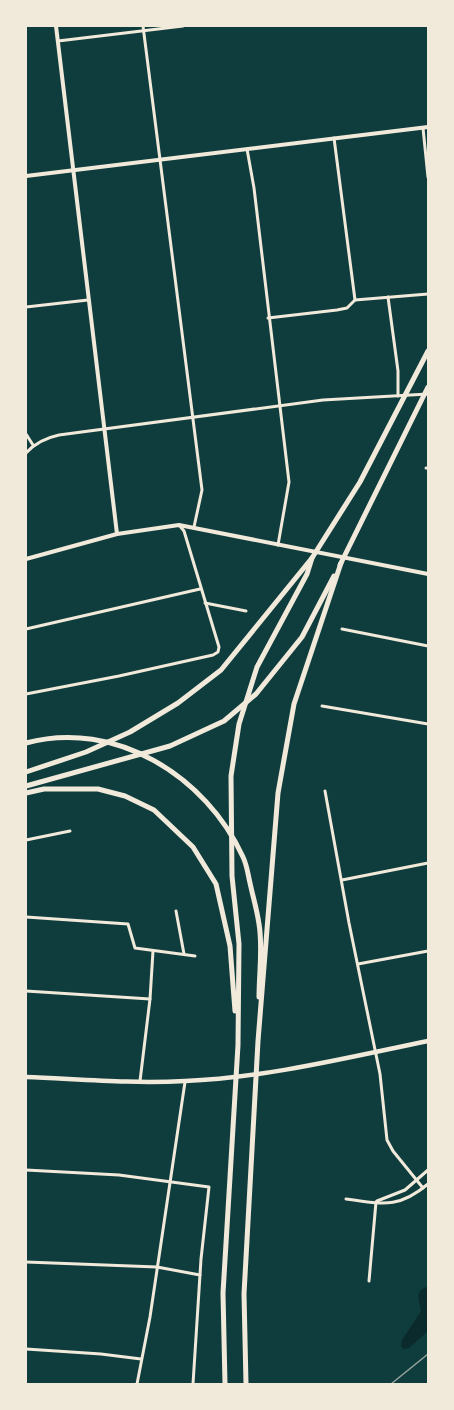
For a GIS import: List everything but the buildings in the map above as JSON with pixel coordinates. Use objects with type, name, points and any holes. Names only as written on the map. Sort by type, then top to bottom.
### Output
[{"type":"highway","points":[[26,772],[86,752],[130,732],[178,703],[221,670],[313,558],[360,482],[429,351]]},
{"type":"highway","points":[[26,786],[170,746],[224,721],[256,694],[302,637],[429,387]]},
{"type":"highway","points":[[225,1384],[223,1293],[238,1045],[239,944],[232,876],[231,776],[239,724],[257,667],[307,574],[313,558]]},
{"type":"highway","points":[[258,1041],[278,793],[294,704],[341,562]]},
{"type":"highway","points":[[26,743],[41,739],[81,738],[119,746],[160,763],[190,784],[220,815],[244,858],[260,926],[258,1041],[244,1294],[246,1384]]},
{"type":"highway","points":[[26,793],[44,789],[98,789],[125,795],[154,810],[193,848],[216,884],[230,946],[238,1045]]},
{"type":"main road","points":[[26,1077],[185,1082],[269,1072],[429,1041]]},
{"type":"street","points":[[56,26],[117,534]]},
{"type":"street","points":[[58,41],[144,28],[183,26]]},
{"type":"street","points":[[144,28],[202,490],[194,527]]},
{"type":"street","points":[[423,127],[429,177]]},
{"type":"street","points":[[26,176],[429,127]]},
{"type":"street","points":[[334,138],[355,300]]},
{"type":"street","points":[[247,149],[254,188],[289,482],[278,545]]},
{"type":"street","points":[[268,318],[338,310],[347,308],[355,300],[429,294]]},
{"type":"street","points":[[388,297],[398,370],[398,396]]},
{"type":"street","points":[[26,307],[88,300]]},
{"type":"street","points":[[26,453],[33,445],[48,437],[323,400],[429,394]]},
{"type":"street","points":[[26,434],[33,445]]},
{"type":"street","points":[[26,560],[117,534],[179,525],[429,574]]},
{"type":"street","points":[[26,694],[118,676],[219,652],[184,531],[179,525]]},
{"type":"street","points":[[26,629],[200,589]]},
{"type":"street","points":[[205,603],[246,611]]},
{"type":"street","points":[[342,629],[429,646]]},
{"type":"street","points":[[322,706],[429,724]]},
{"type":"street","points":[[325,792],[380,1074],[388,1143],[423,1188]]},
{"type":"street","points":[[26,840],[69,831]]},
{"type":"street","points":[[341,880],[429,863]]},
{"type":"street","points":[[176,911],[184,954]]},
{"type":"street","points":[[26,917],[128,924],[135,948],[195,956]]},
{"type":"street","points":[[140,1081],[153,951]]},
{"type":"street","points":[[358,964],[429,951]]},
{"type":"street","points":[[26,991],[150,999]]},
{"type":"street","points":[[137,1384],[185,1082]]},
{"type":"street","points":[[26,1170],[119,1175],[209,1187],[200,1275],[193,1384]]},
{"type":"street","points":[[375,1202],[400,1193],[429,1170]]},
{"type":"street","points":[[346,1199],[389,1203],[412,1197],[429,1184]]},
{"type":"street","points":[[369,1281],[375,1202]]},
{"type":"street","points":[[26,1262],[157,1267],[200,1275]]},
{"type":"street","points":[[26,1349],[141,1359]]},
{"type":"water","points":[[428,1287],[428,1331],[409,1348],[404,1349],[401,1346],[402,1340],[421,1311],[419,1293]]},
{"type":"railway","points":[[391,1384],[428,1354]]}]
